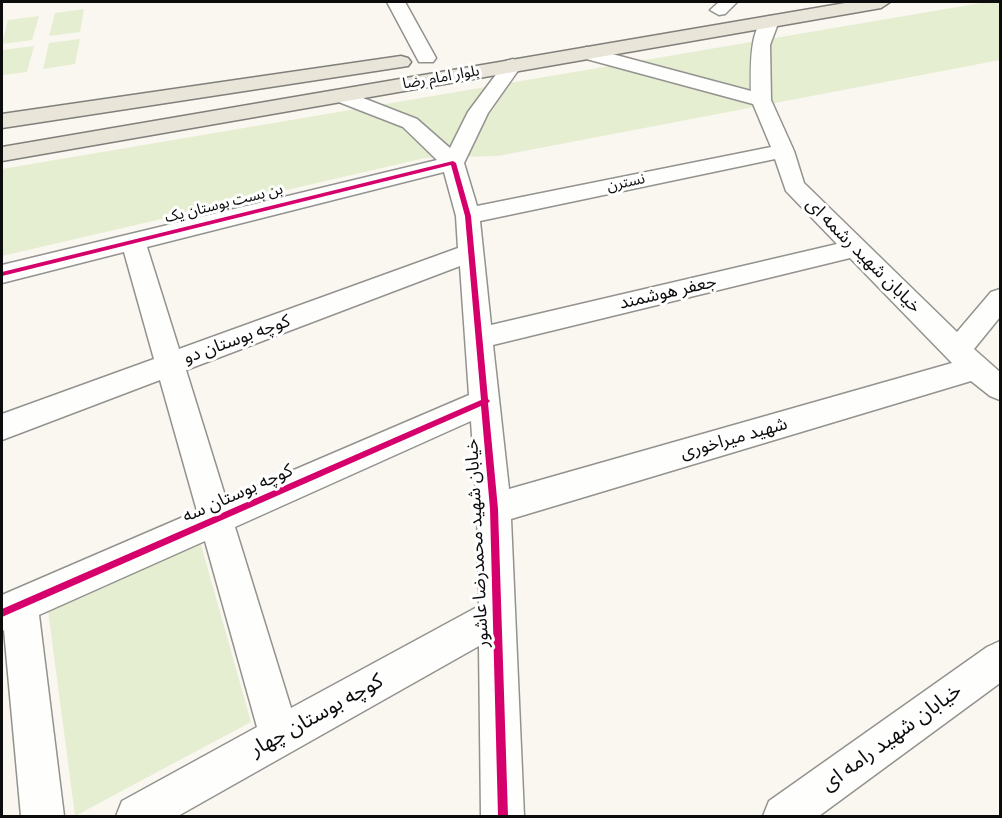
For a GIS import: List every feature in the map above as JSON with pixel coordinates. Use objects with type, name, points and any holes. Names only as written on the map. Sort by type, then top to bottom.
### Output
[{"type":"main road","name":"بلوار امام رضا","points":[[2,153],[586,53],[770,11],[881,2]]},
{"type":"main road","name":"بلوار امام رضا","points":[[684,16],[724,6],[770,11]]},
{"type":"main road","name":"بلوار امام رضا","points":[[2,121],[450,54]]},
{"type":"main road","points":[[2,130],[47,116]]},
{"type":"street","points":[[396,2],[426,58]]},
{"type":"street","points":[[586,53],[761,100],[761,45],[770,11]]},
{"type":"street","points":[[338,95],[410,123],[453,163],[478,112],[513,65]]},
{"type":"street","name":"خیابان شهید رشمه ای","points":[[761,100],[783,151],[794,186],[966,359],[1000,388]]},
{"type":"street","name":"نسترن","points":[[468,216],[783,151]]},
{"type":"street","name":"خیابان شهید محمدرضا عاشور","points":[[453,163],[468,216],[486,401],[494,509],[503,816]]},
{"type":"street","name":"بن بست بوستان یک","points":[[2,274],[453,163]]},
{"type":"street","points":[[133,240],[280,737]]},
{"type":"street","name":"جعفر هوشمند","points":[[480,338],[855,248]]},
{"type":"street","name":"کوچه بوستان دو","points":[[2,427],[472,252]]},
{"type":"street","points":[[966,359],[1000,299]]},
{"type":"street","name":"شهید میراخوری","points":[[494,509],[966,359]]},
{"type":"street","name":"کوچه بوستان سه","points":[[11,609],[486,401]]},
{"type":"street","points":[[11,609],[42,816]]},
{"type":"street","name":"کوچه بوستان چهار","points":[[137,816],[497,616]]},
{"type":"street","name":"خیابان شهید رامه ای","points":[[784,816],[1000,660]]},
{"type":"green space","points":[[987,2],[1000,2],[1000,60],[498,156],[425,158],[2,256],[2,169]]},
{"type":"green space","points":[[84,9],[80,32],[49,36],[55,13]]},
{"type":"green space","points":[[39,16],[32,40],[2,44],[8,20]]},
{"type":"green space","points":[[80,39],[75,64],[43,69],[49,43]]},
{"type":"green space","points":[[34,46],[27,72],[2,75],[2,50]]},
{"type":"green space","points":[[200,541],[251,722],[75,816],[48,610]]},
{"type":"cycle path","points":[[2,274],[453,163],[468,216],[494,509],[503,816]]},
{"type":"cycle path","points":[[2,613],[486,401]]}]
